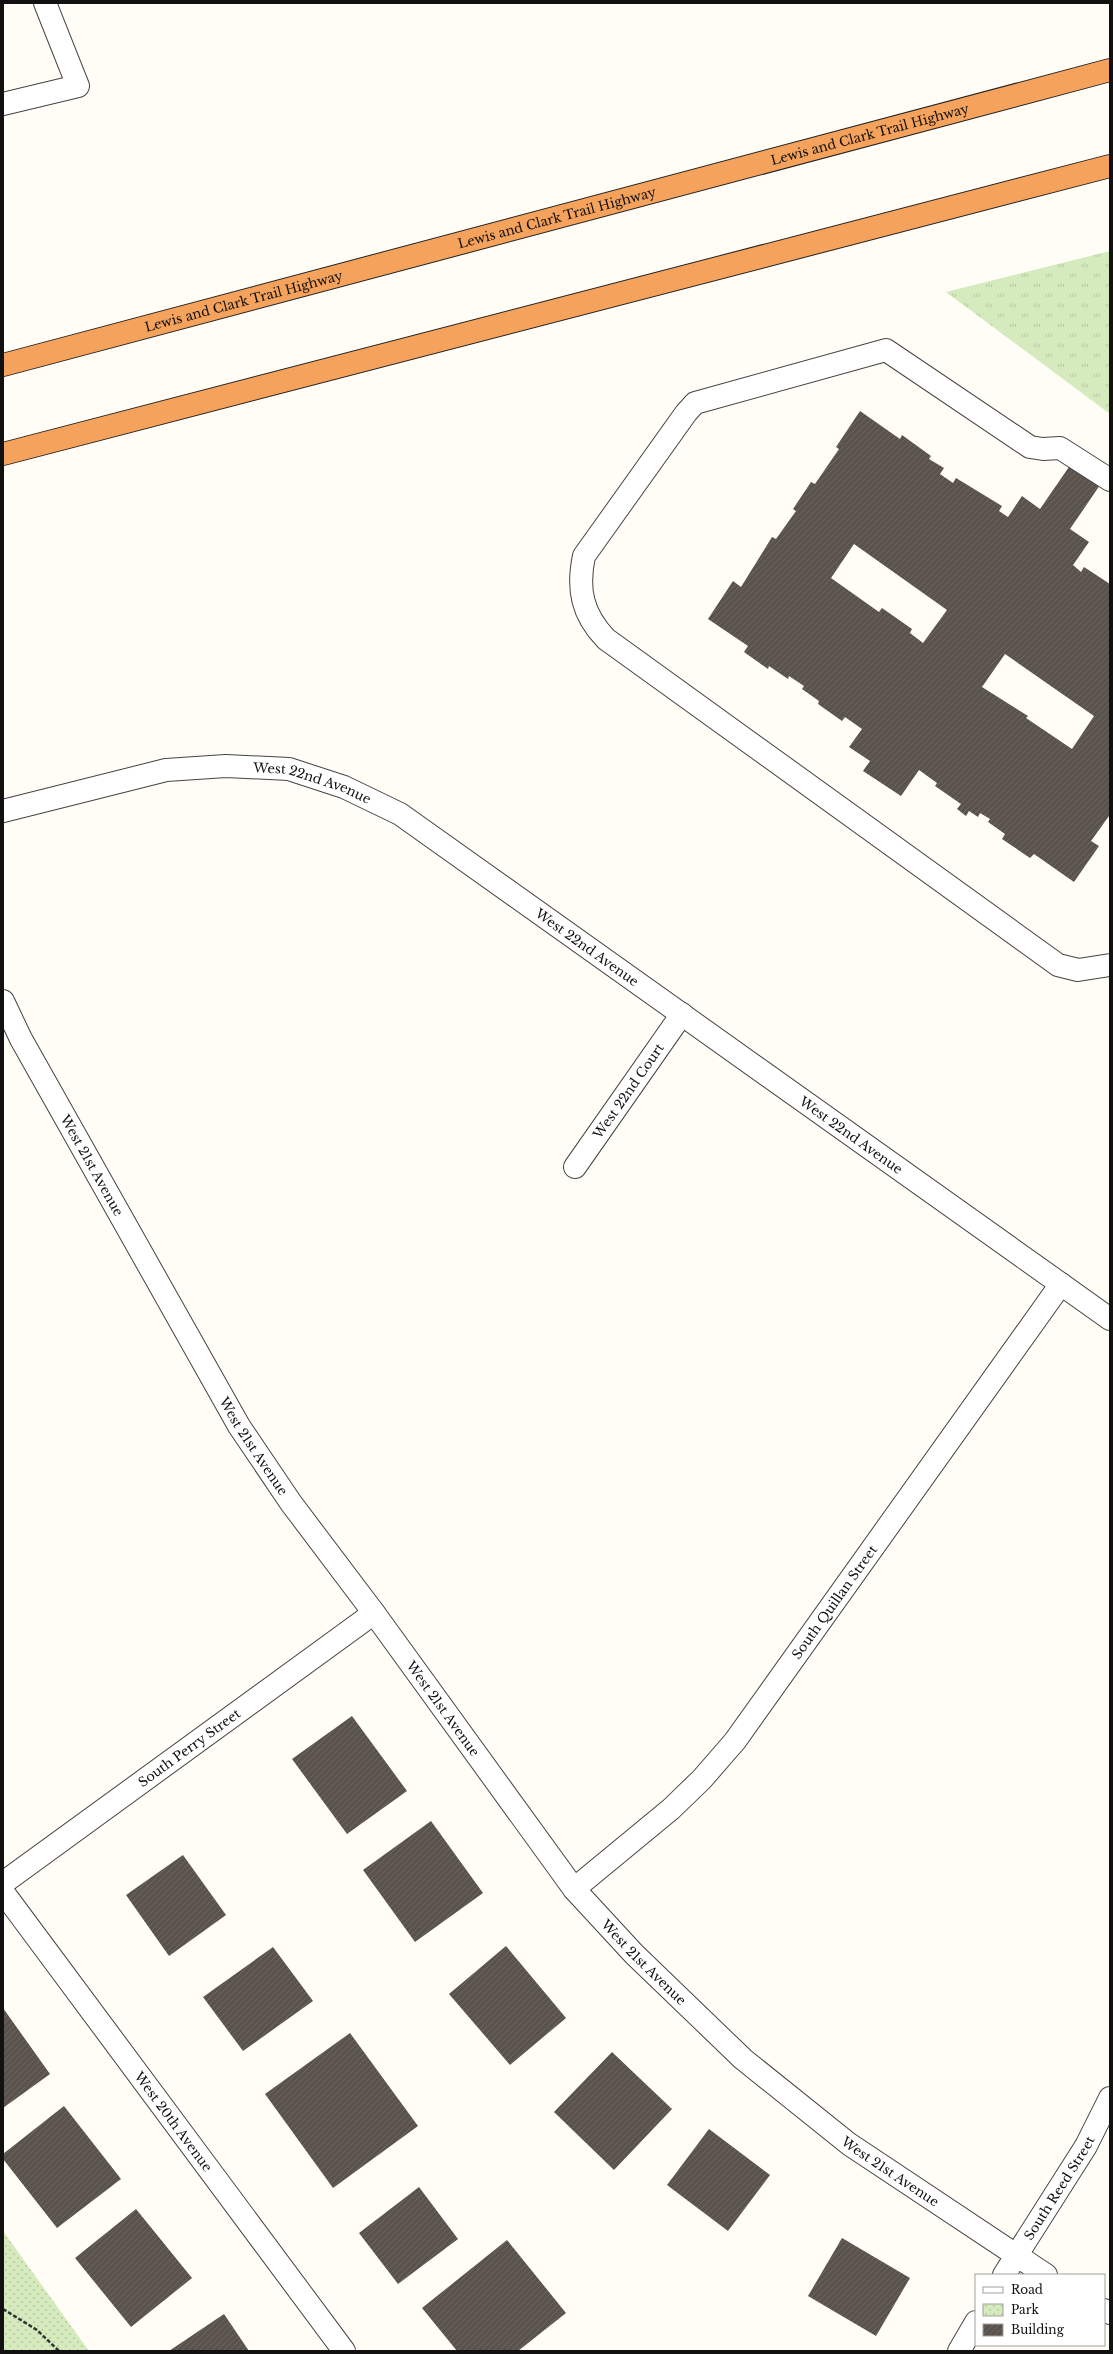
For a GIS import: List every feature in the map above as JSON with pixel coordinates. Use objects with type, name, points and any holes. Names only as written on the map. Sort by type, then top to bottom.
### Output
[{"type":"highway","name":"Lewis and Clark Trail Highway","points":[[3,365],[1110,70]]},
{"type":"highway","points":[[3,454],[1110,166]]},
{"type":"street","points":[[3,104],[78,86],[45,3]]},
{"type":"street","points":[[1110,480],[1060,448],[1043,449],[1030,447],[886,350],[695,403],[686,413],[584,556],[579,577],[582,597],[593,626],[613,643],[1058,965],[1078,970],[1110,965]]},
{"type":"street","name":"West 22nd Avenue","points":[[3,811],[166,770],[226,766],[289,769],[344,787],[400,814],[1110,1319]]},
{"type":"street","name":"West 21st Avenue","points":[[3,1001],[21,1039],[239,1426],[291,1503],[374,1613],[574,1889],[634,1954],[743,2059],[850,2144],[1015,2256],[1044,2274]]},
{"type":"street","name":"West 22nd Court","points":[[575,1167],[682,1014]]},
{"type":"street","name":"South Quillan Street","points":[[574,1889],[671,1809],[702,1779],[735,1741],[1061,1284]]},
{"type":"street","name":"South Perry Street","points":[[3,1882],[374,1613]]},
{"type":"street","name":"West 20th Avenue","points":[[3,1892],[344,2351]]},
{"type":"street","name":"South Reed Street","points":[[1005,2274],[1086,2146],[1110,2098]]},
{"type":"street","points":[[959,2351],[975,2324]]},
{"type":"path","points":[[3,2309],[37,2330],[59,2351]]},
{"type":"green space","points":[[1110,251],[1110,414],[946,292]]},
{"type":"green space","points":[[3,2231],[89,2351],[3,2351]]},
{"type":"building","points":[[860,411],[900,439],[902,435],[931,456],[929,459],[944,468],[940,474],[953,483],[956,478],[1002,506],[999,511],[1008,517],[1022,496],[1040,509],[1071,464],[1100,485],[1070,529],[1089,542],[1073,565],[1081,572],[1084,567],[1110,584],[1110,816],[1091,841],[1099,846],[1074,882],[1034,854],[1030,858],[1002,839],[1005,834],[988,822],[990,819],[980,813],[978,817],[969,811],[966,816],[957,809],[961,804],[935,786],[937,783],[919,770],[901,796],[863,771],[870,761],[849,747],[862,729],[845,717],[842,721],[818,704],[819,701],[802,689],[804,686],[789,676],[788,679],[769,666],[768,669],[744,652],[748,646],[708,619],[733,581],[741,587],[772,537],[776,539],[796,511],[793,509],[811,482],[815,484],[839,449],[836,447]],"holes":[[[854,544],[947,610],[923,643],[910,633],[912,629],[882,608],[879,612],[831,578]],[[1005,654],[1094,716],[1072,749],[1026,718],[1028,716],[982,687]]]},
{"type":"building","points":[[352,1716],[407,1791],[347,1834],[292,1759]]},
{"type":"building","points":[[431,1821],[483,1893],[415,1942],[363,1870]]},
{"type":"building","points":[[183,1855],[226,1915],[169,1956],[126,1895]]},
{"type":"building","points":[[506,1946],[566,2018],[510,2065],[449,1994]]},
{"type":"building","points":[[273,1947],[313,2001],[243,2051],[203,1997]]},
{"type":"building","points":[[3,2008],[50,2074],[3,2108]]},
{"type":"building","points":[[350,2033],[418,2126],[333,2188],[265,2094]]},
{"type":"building","points":[[612,2052],[672,2109],[614,2170],[554,2112]]},
{"type":"building","points":[[64,2106],[121,2179],[57,2228],[3,2159],[3,2154]]},
{"type":"building","points":[[709,2129],[770,2175],[728,2231],[667,2185]]},
{"type":"building","points":[[419,2187],[458,2239],[398,2284],[359,2233]]},
{"type":"building","points":[[136,2209],[192,2278],[131,2327],[75,2258]]},
{"type":"building","points":[[842,2238],[910,2278],[876,2336],[808,2296]]},
{"type":"building","points":[[507,2240],[566,2313],[518,2351],[457,2351],[422,2308]]},
{"type":"building","points":[[224,2314],[249,2351],[169,2351]]}]
